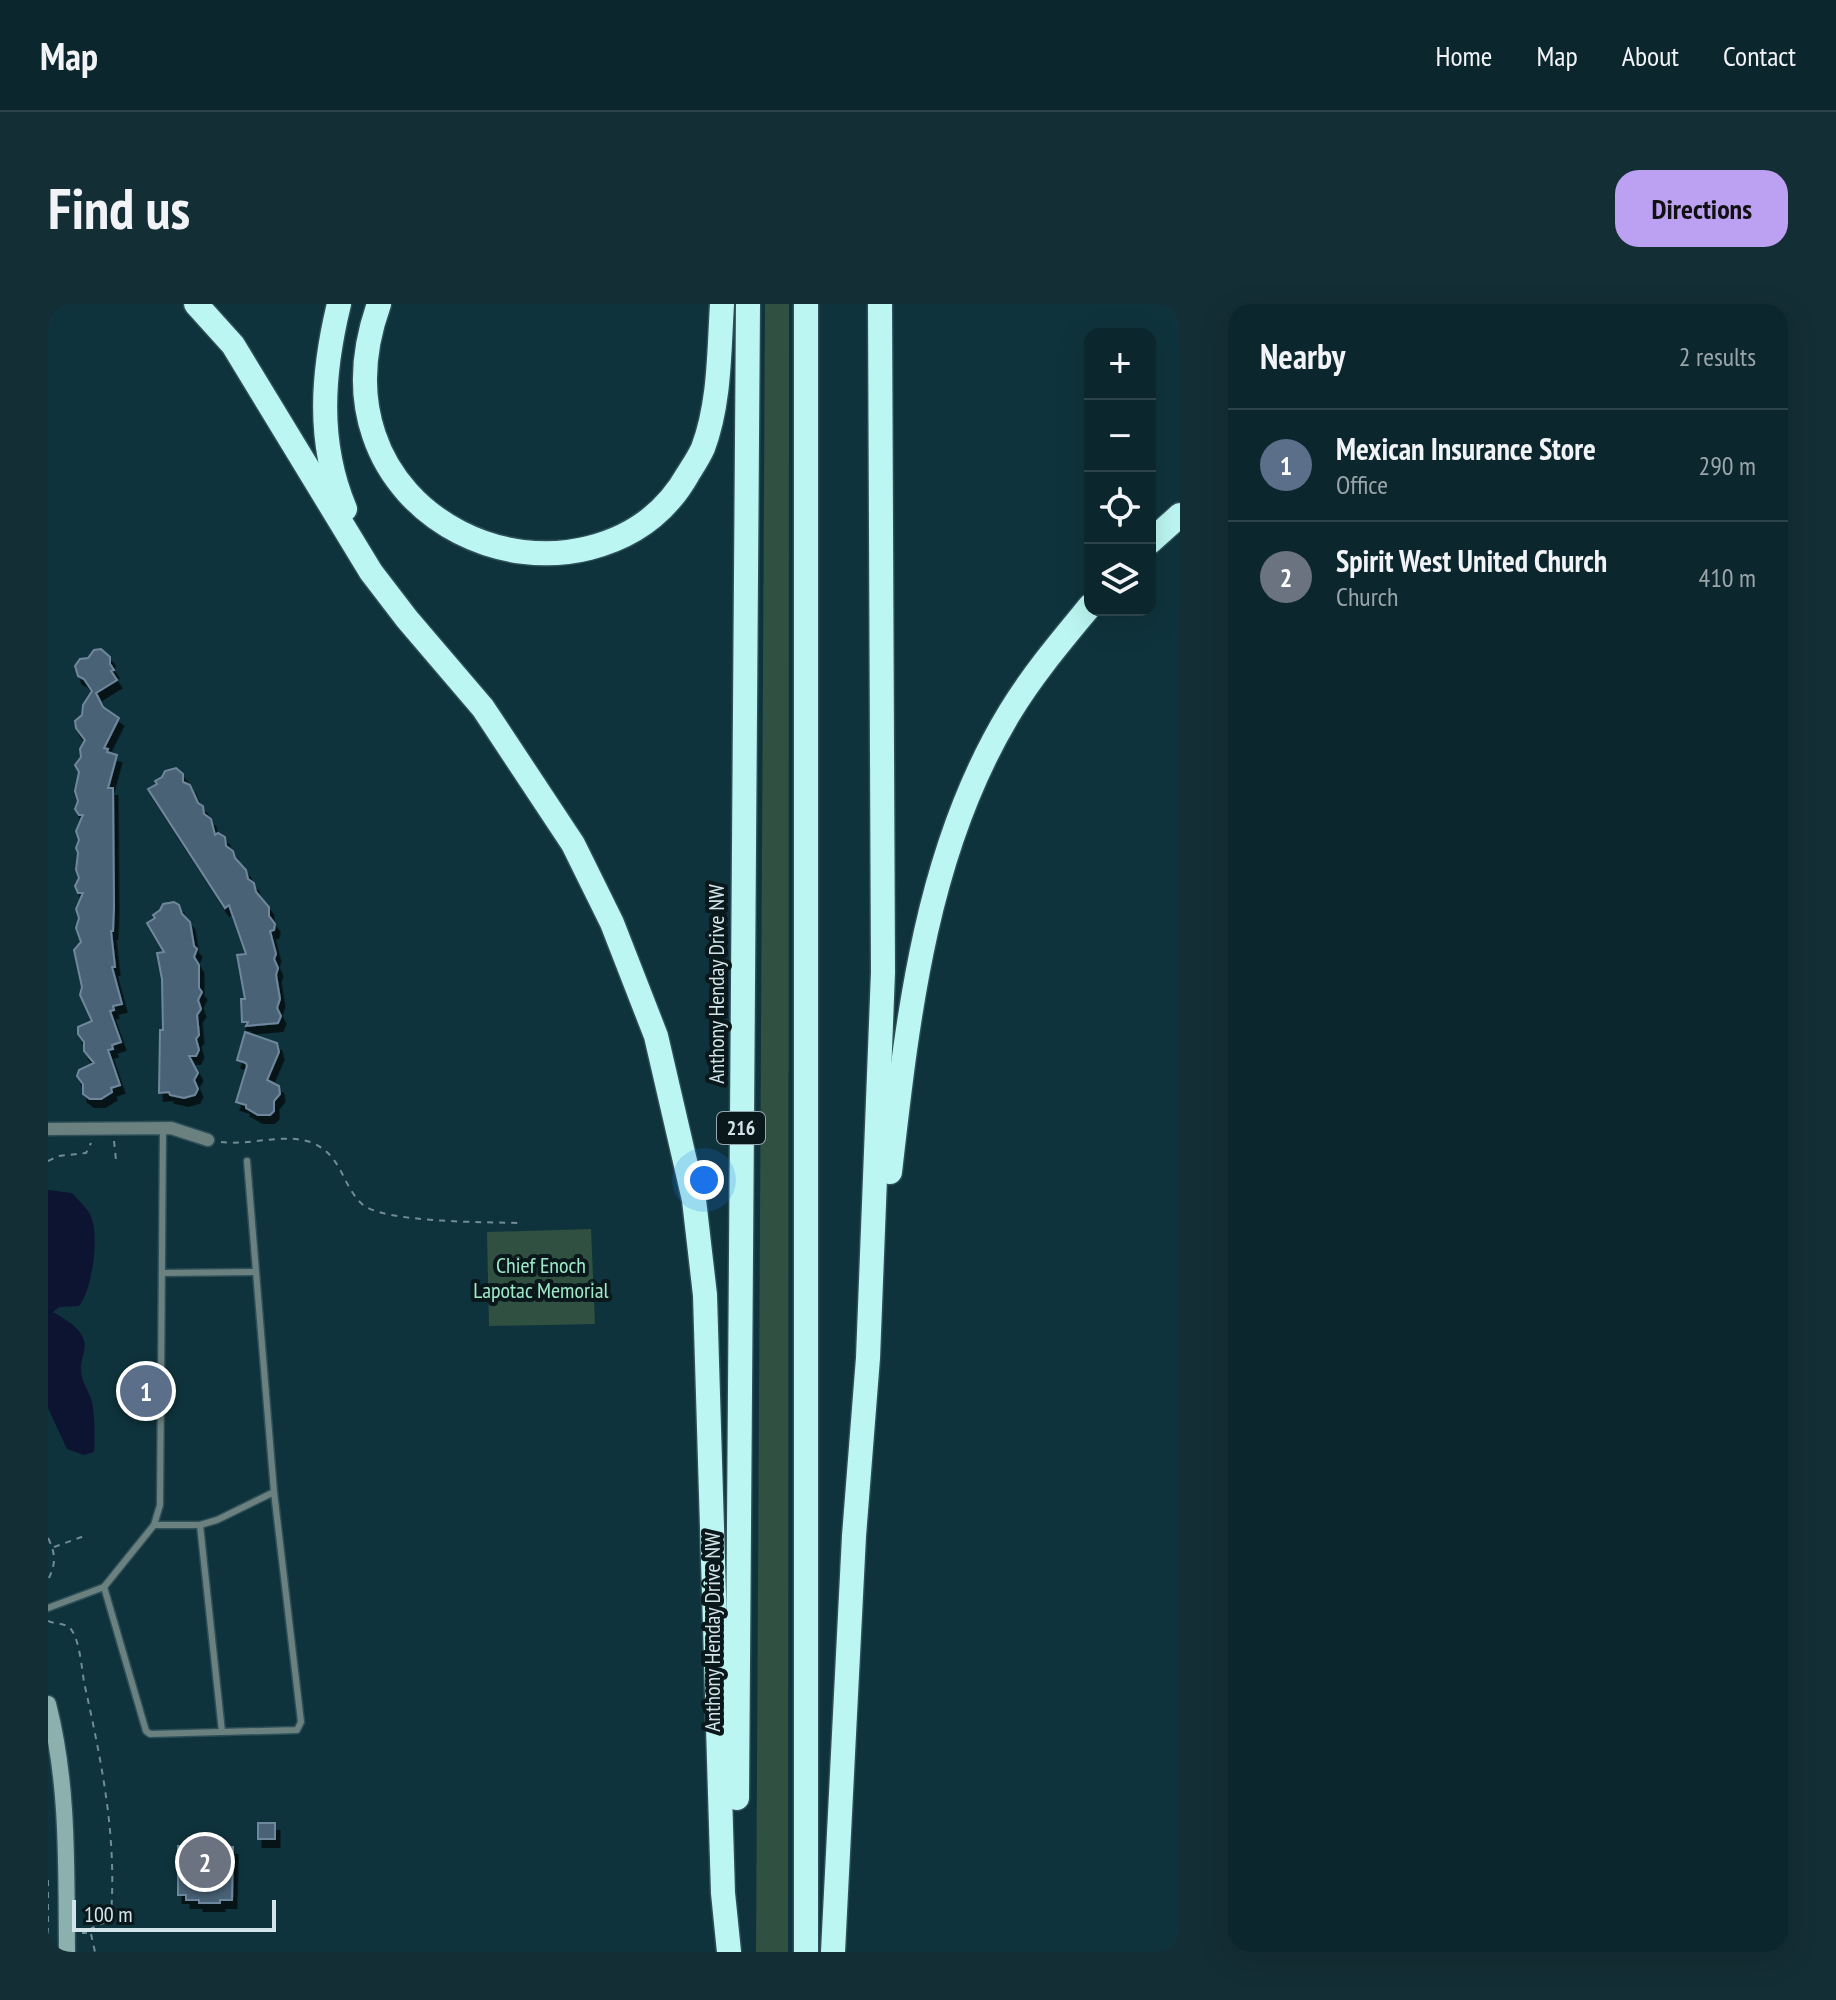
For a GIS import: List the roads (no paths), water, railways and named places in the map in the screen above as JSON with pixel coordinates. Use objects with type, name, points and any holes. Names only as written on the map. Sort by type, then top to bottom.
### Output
[{"type":"highway","points":[[196,304],[233,345],[371,572],[483,708],[573,844],[612,923],[656,1036],[694,1200],[705,1295],[723,1893],[729,1952]]},
{"type":"highway","points":[[339,304],[325,377],[324,422],[339,495],[371,572]]},
{"type":"highway","points":[[379,304],[366,349],[365,382],[373,434],[388,465],[407,492],[451,528],[494,547],[537,553],[578,551],[615,540],[657,515],[679,491],[703,449],[715,401],[722,304]]},
{"type":"highway","name":"Anthony Henday Drive NW","points":[[736,1952],[748,304]]},
{"type":"highway","points":[[806,304],[806,1952]]},
{"type":"highway","points":[[868,1358],[883,972],[880,304]]},
{"type":"highway","points":[[1156,537],[1180,515]]},
{"type":"highway","points":[[833,1952],[854,1536],[868,1358],[905,1038],[932,906],[967,796],[1009,713],[1042,665],[1084,613]]},
{"type":"main road","points":[[48,1704],[61,1784],[67,1860],[67,1952]]},
{"type":"street","points":[[48,1129],[163,1128],[208,1140]]},
{"type":"lane","points":[[48,1608],[104,1587],[154,1525],[160,1505],[163,1128]]},
{"type":"lane","points":[[104,1587],[146,1731],[150,1734],[297,1730],[301,1722],[274,1492],[247,1161]]},
{"type":"lane","points":[[162,1273],[254,1272]]},
{"type":"lane","points":[[154,1525],[200,1525],[274,1492]]},
{"type":"lane","points":[[200,1525],[222,1732]]},
{"type":"water","points":[[48,1190],[72,1193],[88,1212],[94,1228],[93,1264],[84,1298],[79,1306],[59,1307],[53,1312],[73,1325],[84,1340],[81,1372],[92,1402],[95,1433],[94,1452],[84,1455],[67,1449],[48,1408]]},
{"type":"place","name":"Mexican Insurance Store","points":[[146,1391]]},
{"type":"place","name":"Spirit West United Church","points":[[205,1862]]},
{"type":"park label","name":"Chief Enoch Lapotac Memorial","points":[[541,1278]]}]
